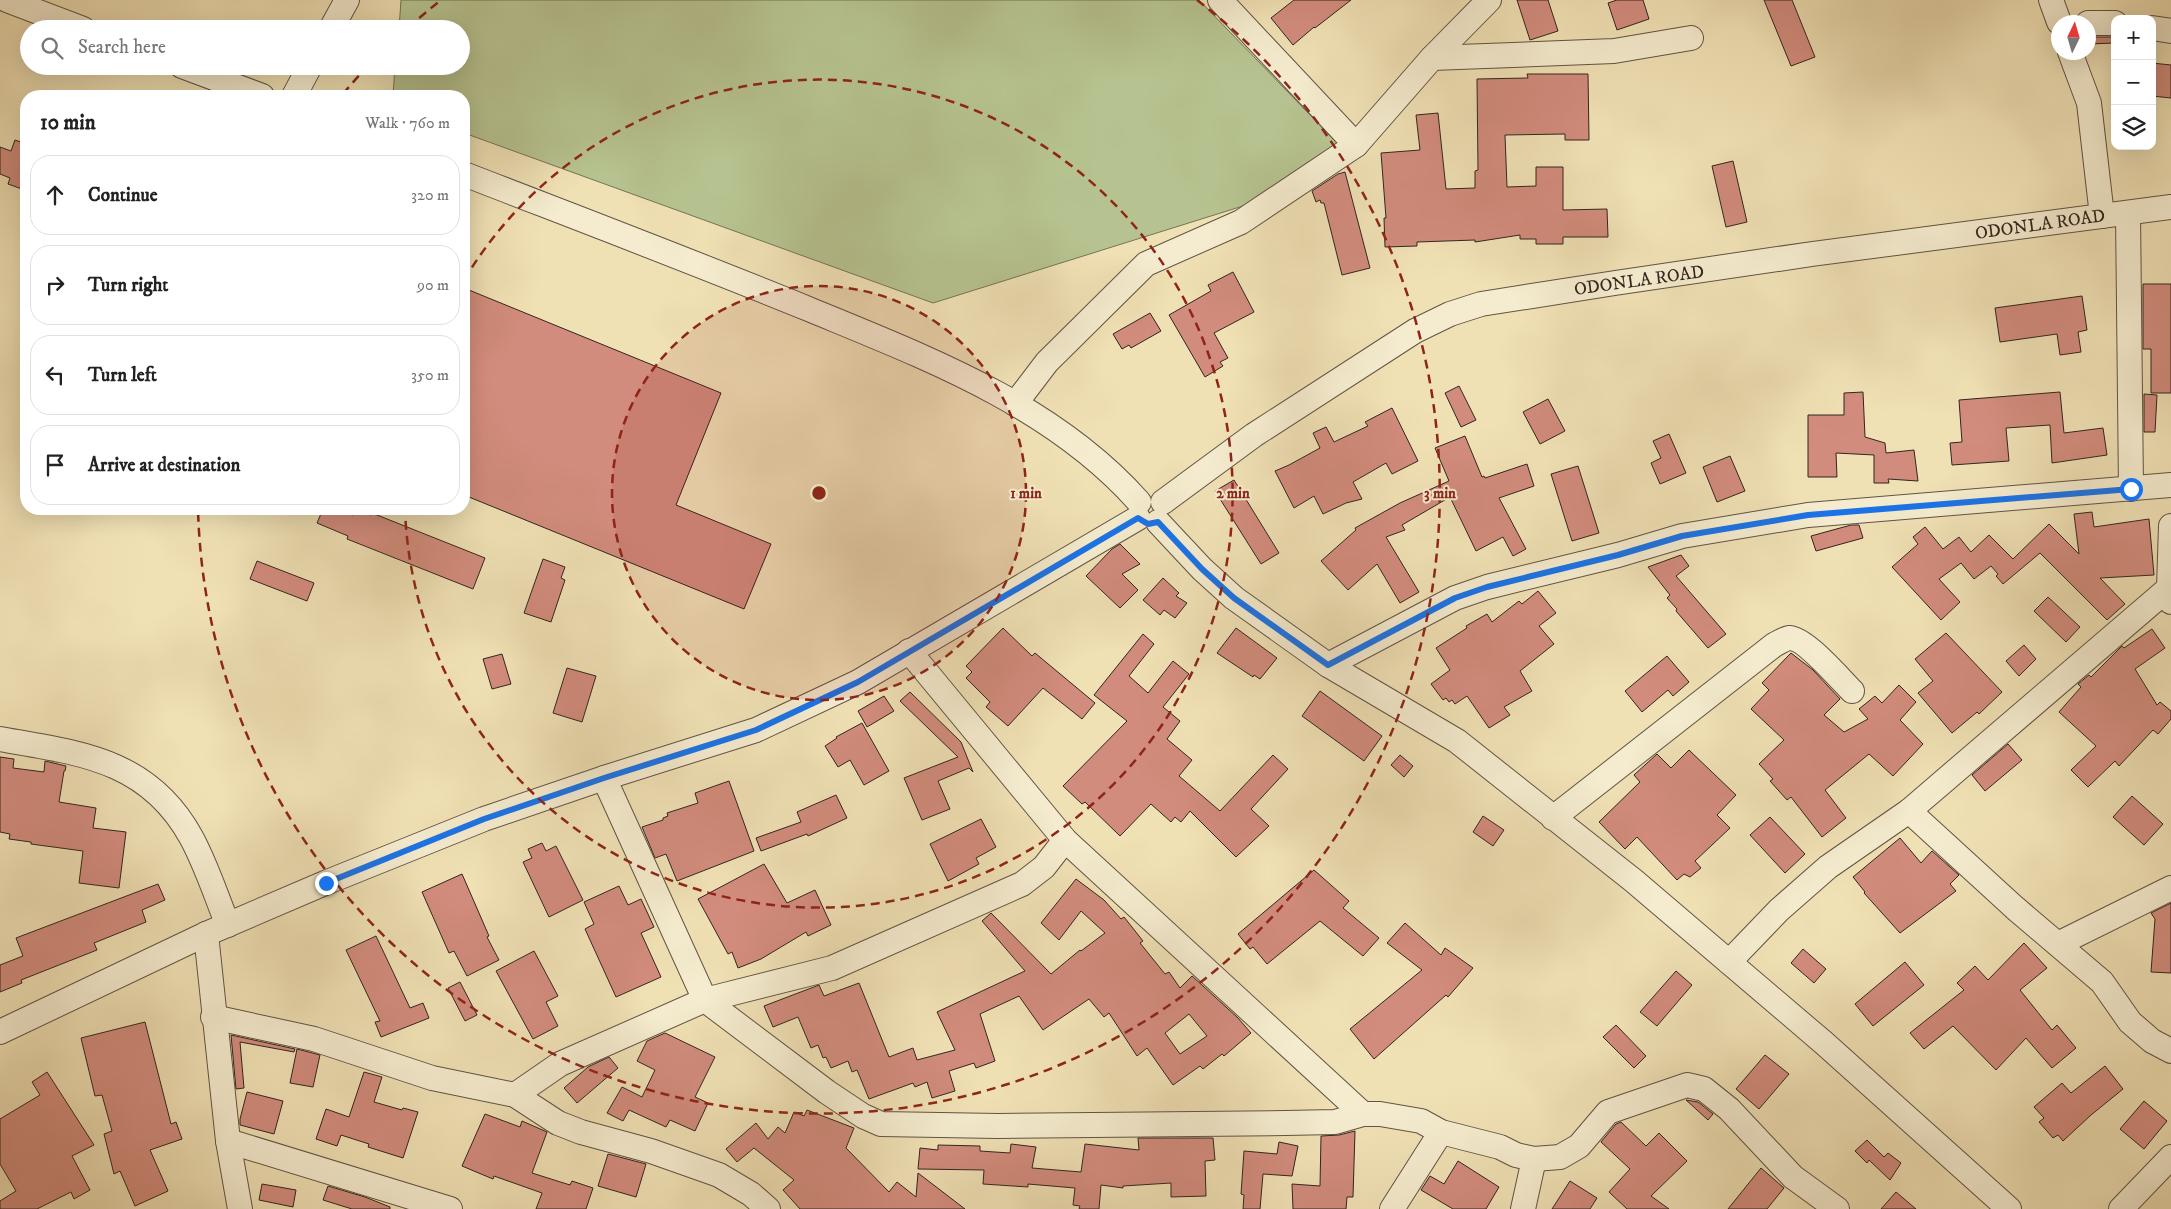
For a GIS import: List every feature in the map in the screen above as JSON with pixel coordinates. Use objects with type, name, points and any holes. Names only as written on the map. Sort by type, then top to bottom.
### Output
[{"type":"street","points":[[7,0],[59,20]]},
{"type":"street","points":[[336,20],[347,0]]},
{"type":"street","points":[[1220,0],[1356,145]]},
{"type":"street","points":[[2051,0],[2056,15]]},
{"type":"street","points":[[1015,404],[1047,362],[1146,264],[1241,222],[1356,145],[1484,2]]},
{"type":"street","points":[[2096,23],[2111,23]]},
{"type":"street","points":[[2156,29],[2171,31]]},
{"type":"street","points":[[1432,58],[1614,51],[1690,38]]},
{"type":"street","points":[[2073,60],[2089,103],[2102,216]]},
{"type":"street","points":[[206,75],[246,90]]},
{"type":"street","points":[[297,90],[305,75]]},
{"type":"street","points":[[470,176],[747,284],[928,358],[1015,404],[1070,440],[1120,480],[1202,569],[1234,598],[1328,665],[1457,741],[1634,881],[1824,1043],[2009,1209]]},
{"type":"street","name":"ODONLA ROAD","points":[[0,1032],[206,934],[326,883],[484,819],[604,778],[756,730],[858,682],[1150,511],[1254,436],[1362,364],[1415,331],[1458,311],[1481,304],[1522,296],[1615,282],[2171,207]]},
{"type":"street","points":[[2128,213],[2131,489]]},
{"type":"street","points":[[1328,665],[1455,598],[1487,587],[1618,555],[1682,536],[1808,515],[2171,485]]},
{"type":"street","points":[[1729,962],[1779,910],[1828,867],[1909,810],[2170,595],[2171,526]]},
{"type":"street","points":[[1553,818],[1774,645],[1789,638],[1798,640],[1808,648],[1852,691]]},
{"type":"street","points":[[909,651],[1065,840],[1363,1114]]},
{"type":"street","points":[[0,740],[80,753],[113,764],[143,781],[168,802],[191,837],[228,925]]},
{"type":"street","points":[[604,778],[705,1000],[827,1092],[863,1116],[881,1124],[998,1126],[1335,1122],[1363,1114],[1398,1116],[1421,1121],[1442,1132],[1500,1147],[1516,1155],[1534,1159],[1560,1157],[1579,1146],[1608,1112],[1687,1084],[1704,1089],[1729,1110],[1793,1177],[1837,1209]]},
{"type":"street","points":[[1909,810],[2102,982],[2130,1022],[2152,1041],[2171,1051]]},
{"type":"street","points":[[515,1095],[560,1064],[705,1000],[832,968],[1022,884],[1044,867],[1065,840]]},
{"type":"street","points":[[2058,944],[2171,888]]},
{"type":"street","points":[[206,934],[228,1140],[240,1209]]},
{"type":"street","points":[[214,1016],[314,1039],[432,1078],[515,1095],[538,1112],[566,1126],[651,1151],[719,1175],[751,1194],[768,1209]]},
{"type":"street","points":[[1392,1209],[1442,1132]]},
{"type":"street","points":[[228,1140],[450,1209]]},
{"type":"street","points":[[2121,1209],[2171,1157]]},
{"type":"street","points":[[1523,1209],[1534,1159]]},
{"type":"green space","points":[[401,0],[1199,0],[1341,147],[1243,206],[933,303],[470,135],[470,90],[393,90],[394,75],[470,75],[470,20],[400,20]]},
{"type":"building","points":[[1294,0],[1351,0],[1293,45],[1271,18]]},
{"type":"building","points":[[1517,0],[1548,0],[1558,31],[1530,40]]},
{"type":"building","points":[[1617,0],[1643,0],[1649,19],[1617,30],[1608,3]]},
{"type":"building","points":[[1764,0],[1792,0],[1815,57],[1791,66]]},
{"type":"building","points":[[2096,37],[2111,37],[2111,43],[2096,44]]},
{"type":"building","points":[[2156,63],[2171,65],[2171,98],[2156,96]]},
{"type":"building","points":[[1527,74],[1588,74],[1589,140],[1565,140],[1565,134],[1505,135],[1507,187],[1536,186],[1536,167],[1563,167],[1563,210],[1607,209],[1608,237],[1563,237],[1563,244],[1536,244],[1536,239],[1520,239],[1520,235],[1475,242],[1475,240],[1417,242],[1417,246],[1385,247],[1384,218],[1386,218],[1381,153],[1420,150],[1416,115],[1438,113],[1446,189],[1475,188],[1475,171],[1478,170],[1477,79],[1528,78]]},
{"type":"building","points":[[15,140],[20,142],[20,188],[8,184],[10,178],[0,174],[0,147],[11,151]]},
{"type":"building","points":[[1733,161],[1747,222],[1726,227],[1712,166]]},
{"type":"building","points":[[1345,172],[1370,268],[1342,275],[1324,203],[1321,203],[1320,200],[1316,202],[1312,191],[1338,174]]},
{"type":"building","points":[[1233,272],[1254,312],[1214,333],[1228,358],[1220,362],[1223,366],[1205,377],[1169,315],[1211,291],[1208,285]]},
{"type":"building","points":[[2143,284],[2171,284],[2171,393],[2151,393],[2151,349],[2143,349]]},
{"type":"building","points":[[470,290],[721,393],[676,505],[771,544],[744,609],[470,497]]},
{"type":"building","points":[[2082,296],[2087,330],[2078,332],[2081,352],[2060,355],[2057,334],[2000,342],[1995,308]]},
{"type":"building","points":[[1150,313],[1161,331],[1131,348],[1129,345],[1122,349],[1113,334]]},
{"type":"building","points":[[1459,386],[1476,420],[1461,427],[1445,393]]},
{"type":"building","points":[[1863,392],[1865,437],[1885,443],[1886,453],[1914,450],[1918,481],[1888,479],[1889,483],[1874,483],[1874,455],[1836,453],[1837,477],[1808,477],[1808,415],[1844,415],[1844,393]]},
{"type":"building","points":[[2060,392],[2064,433],[2103,428],[2107,455],[2052,463],[2050,425],[2006,428],[2009,461],[1952,465],[1950,443],[1962,442],[1959,400]]},
{"type":"building","points":[[2144,394],[2157,395],[2155,432],[2144,432]]},
{"type":"building","points":[[1548,399],[1565,431],[1540,444],[1523,412]]},
{"type":"building","points":[[1392,408],[1418,461],[1392,474],[1386,463],[1353,482],[1362,499],[1346,503],[1323,514],[1314,496],[1294,508],[1275,471],[1320,448],[1313,433],[1326,427],[1334,442],[1368,426],[1365,422]]},
{"type":"building","points":[[1669,434],[1686,473],[1660,484],[1651,463],[1661,458],[1653,441]]},
{"type":"building","points":[[1465,436],[1482,477],[1484,476],[1485,478],[1527,464],[1534,486],[1499,498],[1526,549],[1513,556],[1503,537],[1476,551],[1450,497],[1402,525],[1405,530],[1386,537],[1419,592],[1400,603],[1377,564],[1348,590],[1321,561],[1356,530],[1355,528],[1400,503],[1449,481],[1435,448]]},
{"type":"building","points":[[1730,456],[1745,491],[1717,502],[1703,467]]},
{"type":"building","points":[[1578,466],[1599,533],[1572,541],[1551,474]]},
{"type":"building","points":[[1234,480],[1279,553],[1261,564],[1215,491]]},
{"type":"building","points":[[2092,512],[2094,527],[2149,519],[2154,575],[2100,578],[2125,604],[2107,620],[2040,553],[2003,584],[1991,566],[1974,579],[1961,563],[1939,579],[1960,602],[1941,620],[1892,567],[1918,544],[1913,537],[1925,527],[1943,549],[1959,537],[1971,552],[1989,535],[2013,559],[2049,524],[2079,554],[2074,514]]},
{"type":"building","points":[[320,515],[377,515],[485,558],[473,589],[347,539],[348,536],[317,523]]},
{"type":"building","points":[[1851,525],[1859,525],[1863,538],[1816,551],[1811,536]]},
{"type":"building","points":[[1120,544],[1140,564],[1122,574],[1138,590],[1120,608],[1086,576],[1112,549]]},
{"type":"building","points":[[1681,555],[1689,566],[1676,576],[1726,634],[1708,648],[1676,611],[1677,609],[1667,598],[1670,595],[1648,567]]},
{"type":"building","points":[[543,559],[565,567],[561,578],[565,580],[551,622],[524,613]]},
{"type":"building","points":[[257,561],[314,583],[307,601],[250,579]]},
{"type":"building","points":[[1163,578],[1179,593],[1176,596],[1187,603],[1175,618],[1164,610],[1160,615],[1143,600]]},
{"type":"building","points":[[1538,591],[1556,613],[1539,626],[1554,644],[1520,671],[1532,691],[1504,707],[1510,715],[1489,728],[1467,696],[1455,704],[1452,700],[1449,702],[1446,698],[1443,700],[1431,684],[1450,670],[1436,648],[1467,628],[1466,626],[1487,614],[1492,622],[1519,601],[1522,604]]},
{"type":"building","points":[[2048,597],[2080,627],[2066,642],[2034,611]]},
{"type":"building","points":[[1003,628],[1032,656],[1035,653],[1095,703],[1082,719],[1043,688],[1008,726],[986,707],[990,702],[966,678],[972,672],[966,666]]},
{"type":"building","points":[[1236,628],[1277,658],[1260,679],[1254,675],[1253,677],[1217,653]]},
{"type":"building","points":[[2152,629],[2165,648],[2135,669],[2157,705],[2160,702],[2171,711],[2171,719],[2158,734],[2153,730],[2119,766],[2115,761],[2088,787],[2071,770],[2096,746],[2059,712],[2081,687],[2078,684],[2089,675],[2091,677],[2122,646],[2124,648]]},
{"type":"building","points":[[1946,633],[2002,692],[1979,714],[1977,712],[1952,733],[1918,693],[1933,681],[1915,659]]},
{"type":"building","points":[[1143,634],[1154,644],[1129,676],[1148,693],[1173,661],[1189,674],[1163,707],[1180,721],[1167,739],[1192,760],[1179,776],[1220,811],[1273,755],[1288,769],[1251,809],[1269,826],[1236,857],[1190,811],[1181,822],[1175,817],[1171,822],[1151,804],[1120,836],[1085,802],[1082,804],[1063,786],[1127,721],[1094,695]]},
{"type":"building","points":[[2024,645],[2036,659],[2019,676],[2006,661]]},
{"type":"building","points":[[1791,653],[1813,670],[1840,699],[1824,715],[1844,732],[1868,719],[1859,709],[1875,696],[1882,703],[1899,685],[1916,702],[1900,720],[1923,744],[1893,776],[1869,754],[1825,790],[1846,818],[1822,837],[1791,797],[1787,800],[1770,781],[1773,779],[1759,764],[1784,740],[1751,709],[1769,690],[1762,683]]},
{"type":"building","points":[[502,654],[511,684],[492,689],[483,659]]},
{"type":"building","points":[[1667,656],[1689,682],[1673,696],[1668,690],[1642,712],[1625,691]]},
{"type":"building","points":[[567,668],[596,676],[582,722],[553,713]]},
{"type":"building","points":[[1320,691],[1382,736],[1364,761],[1302,716]]},
{"type":"building","points":[[910,692],[961,742],[973,772],[969,768],[938,781],[950,809],[922,820],[904,778],[958,757],[900,701]]},
{"type":"building","points":[[884,696],[894,711],[867,727],[858,711]]},
{"type":"building","points":[[862,723],[889,771],[864,785],[850,760],[838,767],[825,746],[836,737]]},
{"type":"building","points":[[2008,744],[2022,760],[1985,791],[1972,775]]},
{"type":"building","points":[[1689,750],[1736,795],[1717,815],[1730,828],[1695,861],[1701,868],[1690,877],[1684,874],[1677,880],[1637,837],[1625,849],[1599,822],[1640,782],[1634,775],[1657,754],[1671,768]]},
{"type":"building","points":[[1400,755],[1413,766],[1404,777],[1391,765]]},
{"type":"building","points":[[0,757],[14,759],[13,768],[44,772],[45,761],[66,766],[59,802],[96,808],[93,828],[126,832],[119,888],[79,883],[83,851],[9,839],[10,834],[0,832]]},
{"type":"building","points":[[729,781],[754,851],[677,881],[666,854],[655,858],[642,827],[663,820],[663,818],[668,816],[667,813],[698,803],[695,793]]},
{"type":"building","points":[[836,795],[847,818],[808,836],[807,834],[761,851],[756,838],[801,822],[797,812]]},
{"type":"building","points":[[2132,796],[2163,824],[2144,845],[2113,817]]},
{"type":"building","points":[[1483,816],[1504,830],[1493,846],[1473,832]]},
{"type":"building","points":[[1770,817],[1805,854],[1785,873],[1750,835]]},
{"type":"building","points":[[981,819],[996,847],[976,858],[979,864],[948,881],[930,844]]},
{"type":"building","points":[[1900,838],[1921,863],[1932,851],[1959,875],[1950,884],[1956,891],[1900,933],[1864,893],[1853,877]]},
{"type":"building","points":[[542,843],[546,851],[556,846],[583,900],[549,917],[523,862],[532,858],[528,849]]},
{"type":"building","points":[[764,864],[787,903],[815,890],[831,925],[808,936],[806,932],[761,959],[738,968],[732,952],[728,954],[698,899]]},
{"type":"building","points":[[1314,870],[1349,901],[1343,908],[1379,938],[1363,956],[1320,921],[1267,964],[1253,947],[1250,949],[1238,934]]},
{"type":"building","points":[[462,874],[489,936],[487,937],[499,960],[467,976],[454,951],[449,953],[422,892]]},
{"type":"building","points":[[1076,879],[1104,900],[1121,919],[1124,917],[1143,941],[1140,943],[1165,974],[1169,972],[1180,988],[1192,976],[1238,1018],[1251,1033],[1224,1056],[1222,1054],[1203,1069],[1200,1066],[1173,1085],[1147,1048],[1137,1056],[1109,1013],[1104,1017],[1089,999],[1043,1030],[1019,996],[980,1014],[995,1061],[976,1068],[974,1063],[949,1071],[955,1091],[932,1098],[927,1082],[915,1087],[913,1083],[869,1099],[857,1070],[852,1072],[848,1061],[831,1068],[826,1057],[823,1058],[818,1045],[811,1048],[798,1017],[773,1027],[764,1006],[819,985],[824,996],[859,983],[889,1057],[913,1048],[917,1060],[955,1050],[937,1012],[1025,971],[982,921],[991,913],[1051,974],[1080,950],[1105,933],[1081,911],[1059,940],[1041,923]],"holes":[[[1189,1014],[1207,1036],[1180,1054],[1165,1033]]]},
{"type":"building","points":[[158,884],[165,900],[142,910],[146,922],[94,943],[97,950],[21,980],[22,983],[0,992],[0,965],[23,956],[16,938]]},
{"type":"building","points":[[619,886],[628,905],[641,899],[654,927],[641,933],[661,977],[616,997],[585,929],[594,924],[584,902]]},
{"type":"building","points":[[2171,903],[2171,973],[2151,972],[2155,919],[2151,913]]},
{"type":"building","points":[[1405,923],[1441,955],[1445,948],[1473,968],[1448,997],[1446,995],[1374,1059],[1350,1029],[1422,970],[1387,943]]},
{"type":"building","points":[[376,936],[410,1008],[423,1003],[429,1018],[381,1037],[375,1022],[380,1021],[346,950]]},
{"type":"building","points":[[2024,943],[2047,968],[2020,990],[2052,1030],[2057,1025],[2076,1048],[2052,1068],[2026,1038],[1996,1070],[1953,1026],[1924,1049],[1910,1033],[1964,990],[1957,983],[1975,966],[1988,980]]},
{"type":"building","points":[[1803,949],[1826,969],[1814,983],[1791,963]]},
{"type":"building","points":[[534,951],[558,996],[546,1002],[558,1026],[533,1039],[496,971]]},
{"type":"building","points":[[1905,962],[1924,985],[1873,1026],[1855,1004]]},
{"type":"building","points":[[1676,971],[1692,985],[1657,1026],[1640,1012]]},
{"type":"building","points":[[460,982],[477,1015],[465,1021],[448,988]]},
{"type":"building","points":[[145,1022],[171,1124],[176,1122],[182,1139],[150,1150],[168,1191],[135,1206],[120,1171],[114,1174],[104,1134],[112,1131],[102,1095],[95,1096],[81,1038]]},
{"type":"building","points":[[1616,1025],[1646,1056],[1634,1068],[1603,1037]]},
{"type":"building","points":[[665,1033],[715,1057],[695,1097],[708,1103],[695,1131],[670,1120],[666,1127],[629,1110],[623,1121],[607,1113],[622,1087],[642,1097],[655,1070],[637,1061],[647,1041]]},
{"type":"building","points":[[231,1035],[295,1049],[294,1052],[240,1042],[244,1088],[236,1089]]},
{"type":"building","points":[[297,1049],[320,1055],[313,1087],[290,1083]]},
{"type":"building","points":[[1765,1055],[1789,1074],[1759,1109],[1736,1089]]},
{"type":"building","points":[[609,1057],[618,1068],[577,1103],[564,1088],[588,1067]]},
{"type":"building","points":[[2105,1066],[2123,1089],[2063,1141],[2058,1135],[2053,1138],[2039,1122],[2044,1118],[2034,1107],[2062,1083],[2071,1093]]},
{"type":"building","points":[[47,1072],[94,1145],[72,1156],[90,1190],[74,1199],[71,1192],[37,1209],[0,1209],[0,1201],[16,1191],[0,1164],[0,1119],[40,1095],[32,1082]]},
{"type":"building","points":[[364,1072],[382,1077],[374,1102],[402,1110],[403,1108],[418,1112],[403,1158],[368,1147],[369,1144],[341,1135],[337,1146],[316,1139],[326,1109],[349,1117]]},
{"type":"building","points":[[247,1092],[283,1101],[274,1134],[240,1125]]},
{"type":"building","points":[[1686,1100],[1698,1102],[1713,1114],[1708,1120]]},
{"type":"building","points":[[2144,1101],[2167,1121],[2144,1149],[2120,1129]]},
{"type":"building","points":[[807,1110],[854,1128],[846,1148],[889,1192],[897,1182],[916,1197],[918,1173],[965,1209],[800,1209],[783,1190],[794,1180],[754,1148],[737,1162],[726,1149],[756,1123],[768,1139],[778,1127],[785,1133],[794,1112],[804,1116]]},
{"type":"building","points":[[485,1114],[520,1127],[522,1121],[547,1132],[532,1173],[570,1185],[572,1181],[593,1188],[586,1209],[536,1209],[542,1193],[494,1176],[493,1179],[462,1166]]},
{"type":"building","points":[[1621,1122],[1646,1146],[1659,1133],[1687,1161],[1651,1196],[1669,1209],[1627,1209],[1609,1192],[1630,1169],[1601,1142],[1616,1124]]},
{"type":"building","points":[[1355,1131],[1353,1197],[1347,1197],[1346,1209],[1293,1209],[1292,1184],[1320,1186],[1321,1136],[1339,1135]]},
{"type":"building","points":[[1138,1138],[1213,1138],[1215,1160],[1205,1161],[1206,1196],[1171,1197],[1171,1183],[1123,1186],[1123,1188],[1101,1185],[1099,1209],[1079,1209],[1080,1206],[1073,1205],[1075,1188],[1028,1184],[1028,1187],[983,1184],[984,1170],[918,1169],[920,1148],[938,1150],[938,1145],[980,1146],[980,1151],[1010,1153],[1011,1144],[1036,1147],[1032,1168],[1081,1172],[1085,1144],[1139,1150]]},
{"type":"building","points":[[1867,1140],[1884,1157],[1888,1153],[1901,1163],[1890,1180],[1869,1160],[1867,1163],[1855,1151]]},
{"type":"building","points":[[1279,1142],[1298,1146],[1292,1176],[1263,1174],[1260,1209],[1243,1209],[1244,1195],[1241,1194],[1244,1151],[1277,1154]]},
{"type":"building","points":[[608,1154],[646,1164],[636,1197],[598,1186]]},
{"type":"building","points":[[1458,1161],[1499,1187],[1486,1209],[1453,1209],[1421,1190],[1430,1176],[1444,1184]]},
{"type":"building","points":[[1761,1168],[1784,1188],[1767,1209],[1728,1209]]},
{"type":"building","points":[[1570,1181],[1597,1198],[1590,1209],[1552,1209]]},
{"type":"building","points":[[262,1184],[296,1190],[293,1207],[259,1200]]},
{"type":"building","points":[[328,1186],[365,1197],[390,1207],[390,1209],[352,1209],[323,1200]]},
{"type":"building","points":[[1896,1192],[1916,1209],[1881,1209]]},
{"type":"route","points":[[326,883],[484,819],[604,778],[756,730],[858,682],[1138,518],[1148,524],[1158,522],[1202,569],[1234,598],[1328,665],[1455,598],[1487,587],[1618,555],[1682,536],[1808,515],[1890,510],[2131,489]]}]
